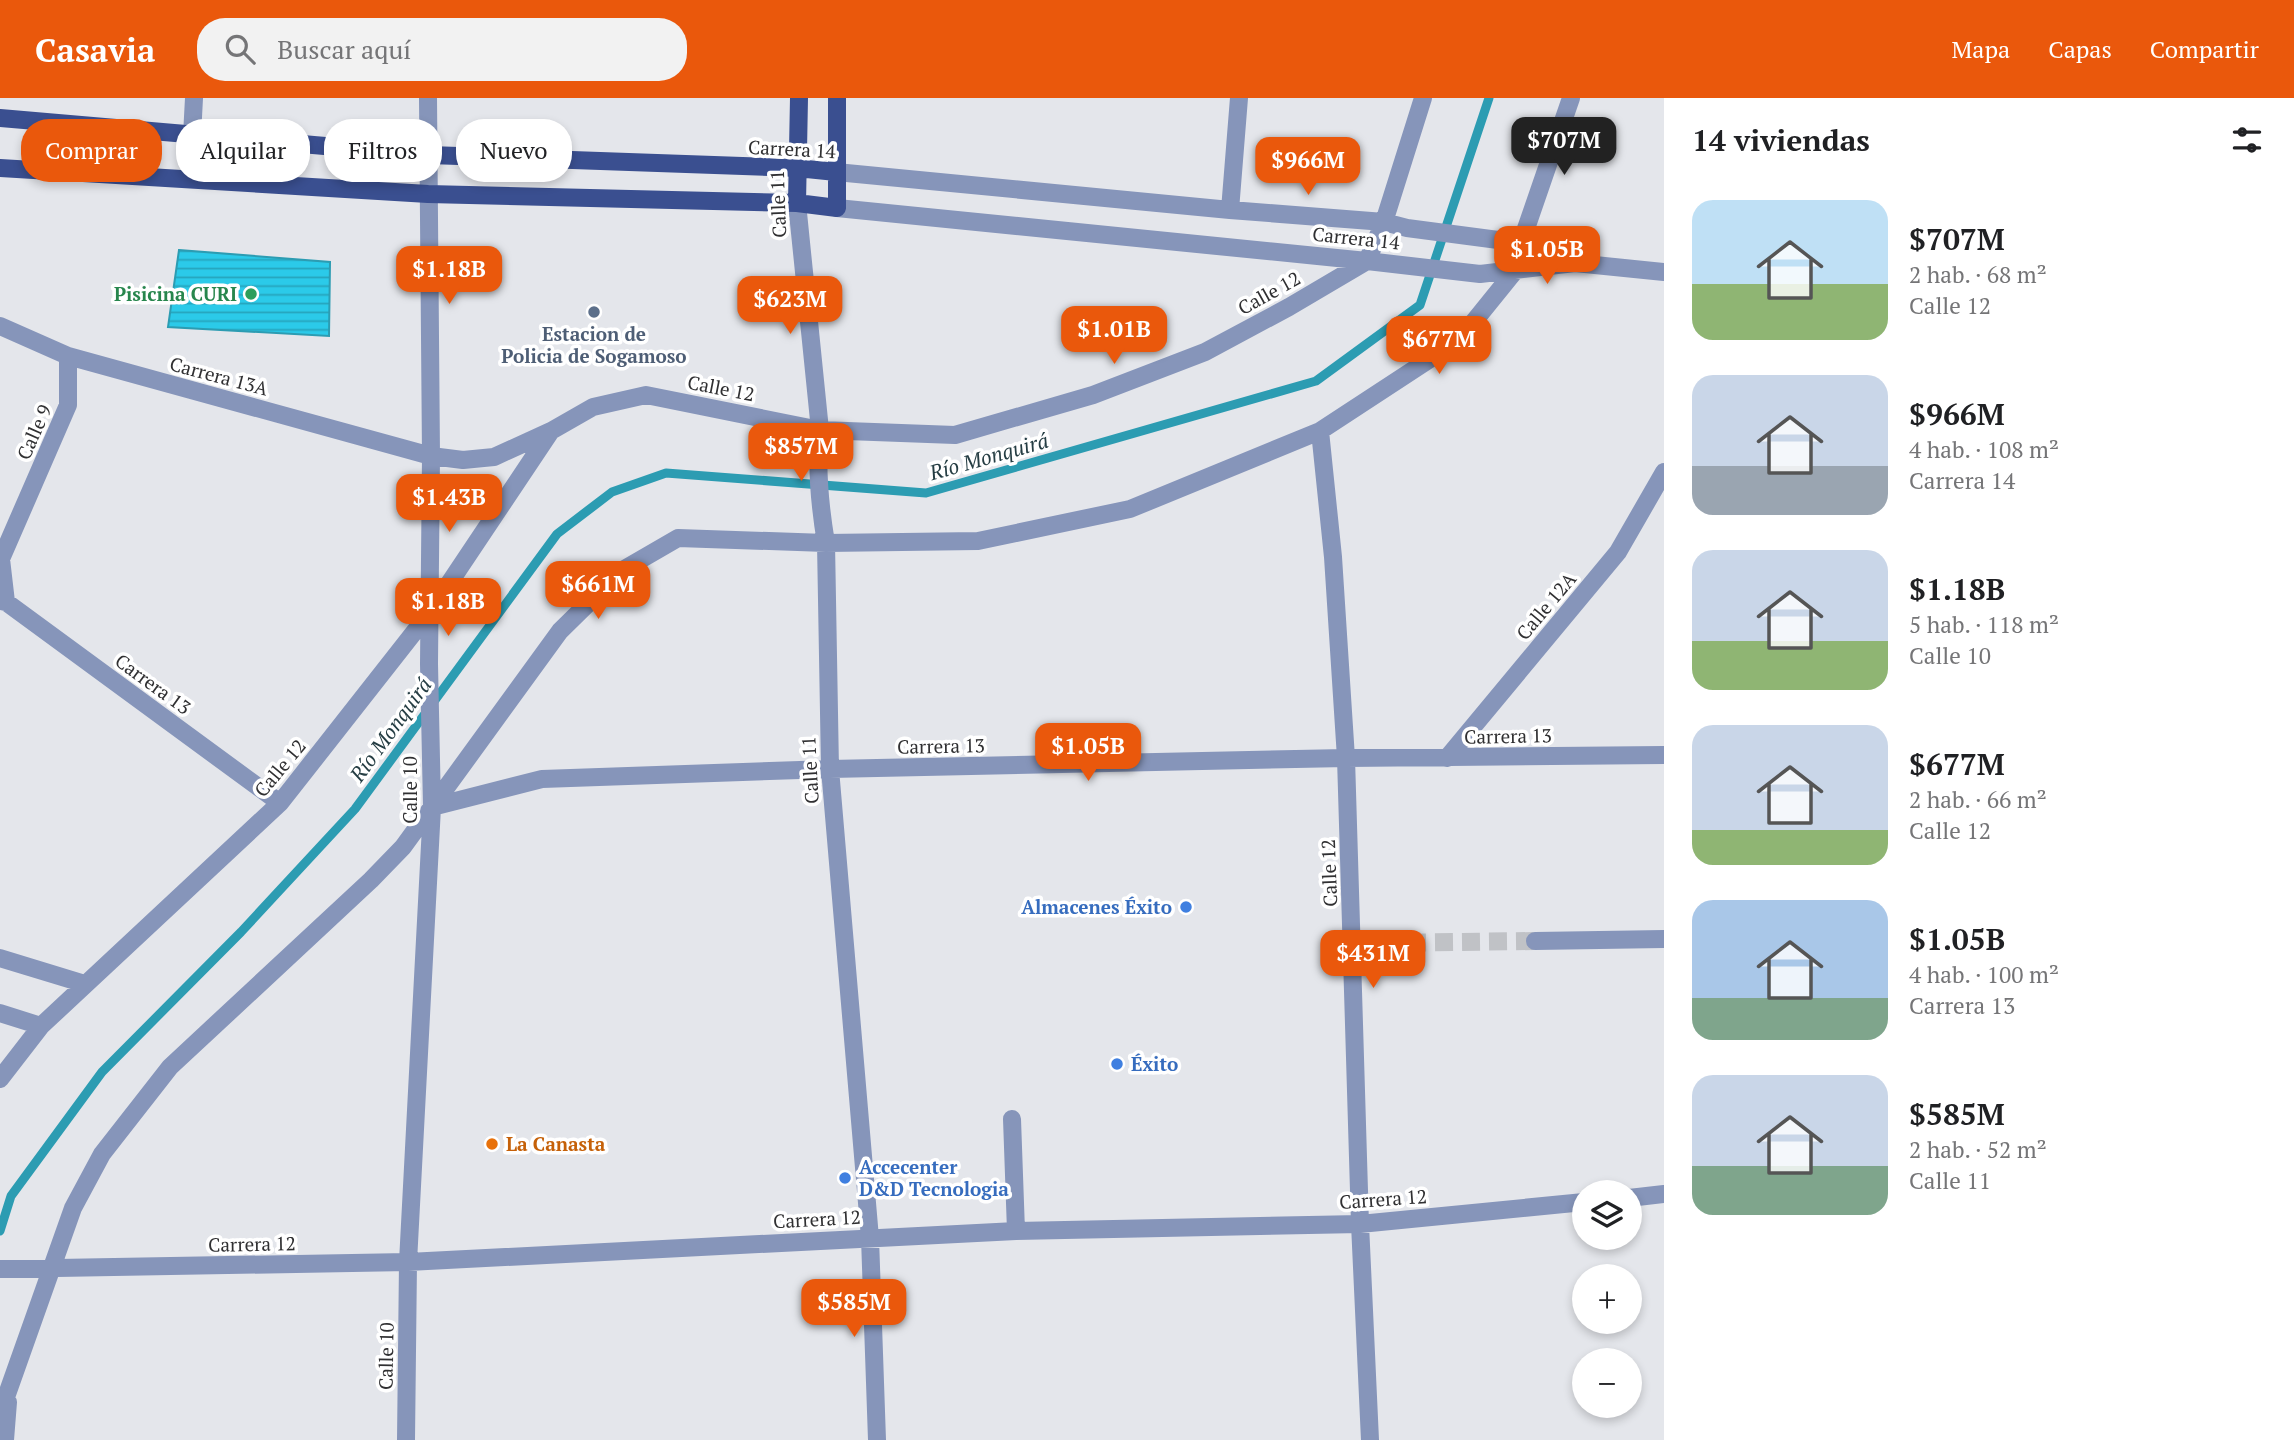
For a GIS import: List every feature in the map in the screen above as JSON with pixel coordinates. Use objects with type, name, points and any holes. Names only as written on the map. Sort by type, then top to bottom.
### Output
[{"type":"main road","name":"Calle 11","points":[[797,203],[799,98]]},
{"type":"main road","points":[[837,98],[837,208]]},
{"type":"main road","name":"Carrera 14","points":[[0,118],[176,134]]},
{"type":"main road","name":"Carrera 14","points":[[442,155],[836,172]]},
{"type":"main road","name":"Carrera 14","points":[[0,167],[428,194],[797,203],[837,208]]},
{"type":"street","points":[[193,119],[194,98]]},
{"type":"street","name":"Calle 10","points":[[428,98],[428,119]]},
{"type":"street","points":[[1230,210],[1239,98]]},
{"type":"street","points":[[1367,261],[1384,222],[1423,98]]},
{"type":"street","points":[[0,1414],[73,1209],[102,1154],[170,1067],[372,880],[403,847],[560,631],[621,571],[678,538],[826,543],[978,541],[1130,509],[1320,431],[1459,340],[1514,272],[1521,243],[1570,98]]},
{"type":"street","name":"Carrera 14","points":[[836,172],[1384,222],[1407,228],[1521,243],[1575,263]]},
{"type":"street","name":"Calle 10","points":[[406,1440],[408,1262],[432,807],[429,664],[431,456],[428,182]]},
{"type":"street","name":"Calle 11","points":[[797,203],[819,436],[822,522],[826,543],[830,769],[870,1237],[877,1440]]},
{"type":"street","name":"Carrera 14","points":[[837,208],[1480,274],[1575,263],[1664,271]]},
{"type":"street","name":"Calle 12","points":[[0,1079],[41,1026],[280,803],[429,612],[551,431],[593,407],[646,395],[819,436],[955,435],[1093,395],[1205,352],[1367,261]]},
{"type":"street","name":"Carrera 13A","points":[[0,326],[68,356],[431,456],[463,460],[494,457],[551,431]]},
{"type":"street","name":"Calle 9","points":[[3,602],[1,559],[68,405],[68,356]]},
{"type":"street","name":"Calle 12","points":[[1320,431],[1333,556],[1346,758],[1360,1224],[1370,1440]]},
{"type":"street","name":"Calle 12A","points":[[1447,758],[1618,552],[1664,472]]},
{"type":"street","name":"Carrera 13","points":[[3,602],[280,803]]},
{"type":"street","name":"Carrera 13","points":[[432,807],[542,779],[830,769],[1346,758],[1664,755]]},
{"type":"street","points":[[1535,941],[1664,939]]},
{"type":"street","points":[[1352,942],[1381,943]]},
{"type":"street","points":[[0,958],[85,984]]},
{"type":"street","points":[[0,1013],[41,1026]]},
{"type":"street","points":[[1012,1119],[1016,1231]]},
{"type":"street","points":[[1642,1197],[1664,1194]]},
{"type":"street","name":"Carrera 12","points":[[2,1268],[408,1262],[1016,1231],[1360,1224],[1572,1203]]},
{"type":"street","points":[[5,1440],[9,1386]]},
{"type":"water","name":"Pisicina CURI","points":[[179,250],[330,262],[329,336],[168,327]]},
{"type":"waterway","name":"Río Monquirá","points":[[0,1231],[11,1196],[102,1072],[241,932],[355,809],[557,534],[612,492],[666,473],[926,493],[1316,381],[1420,305],[1489,98]]},
{"type":"tunnel","points":[[1381,943],[1535,941]]},
{"type":"place","name":"Pisicina CURI","points":[[251,294]]},
{"type":"place","name":"Estacion de Policia de Sogamoso","points":[[594,312]]},
{"type":"place","name":"Almacenes Éxito","points":[[1186,907]]},
{"type":"place","name":"Éxito","points":[[1117,1064]]},
{"type":"place","name":"La Canasta","points":[[492,1144]]},
{"type":"place","name":"Accecenter D&D Tecnologia","points":[[845,1178]]}]
